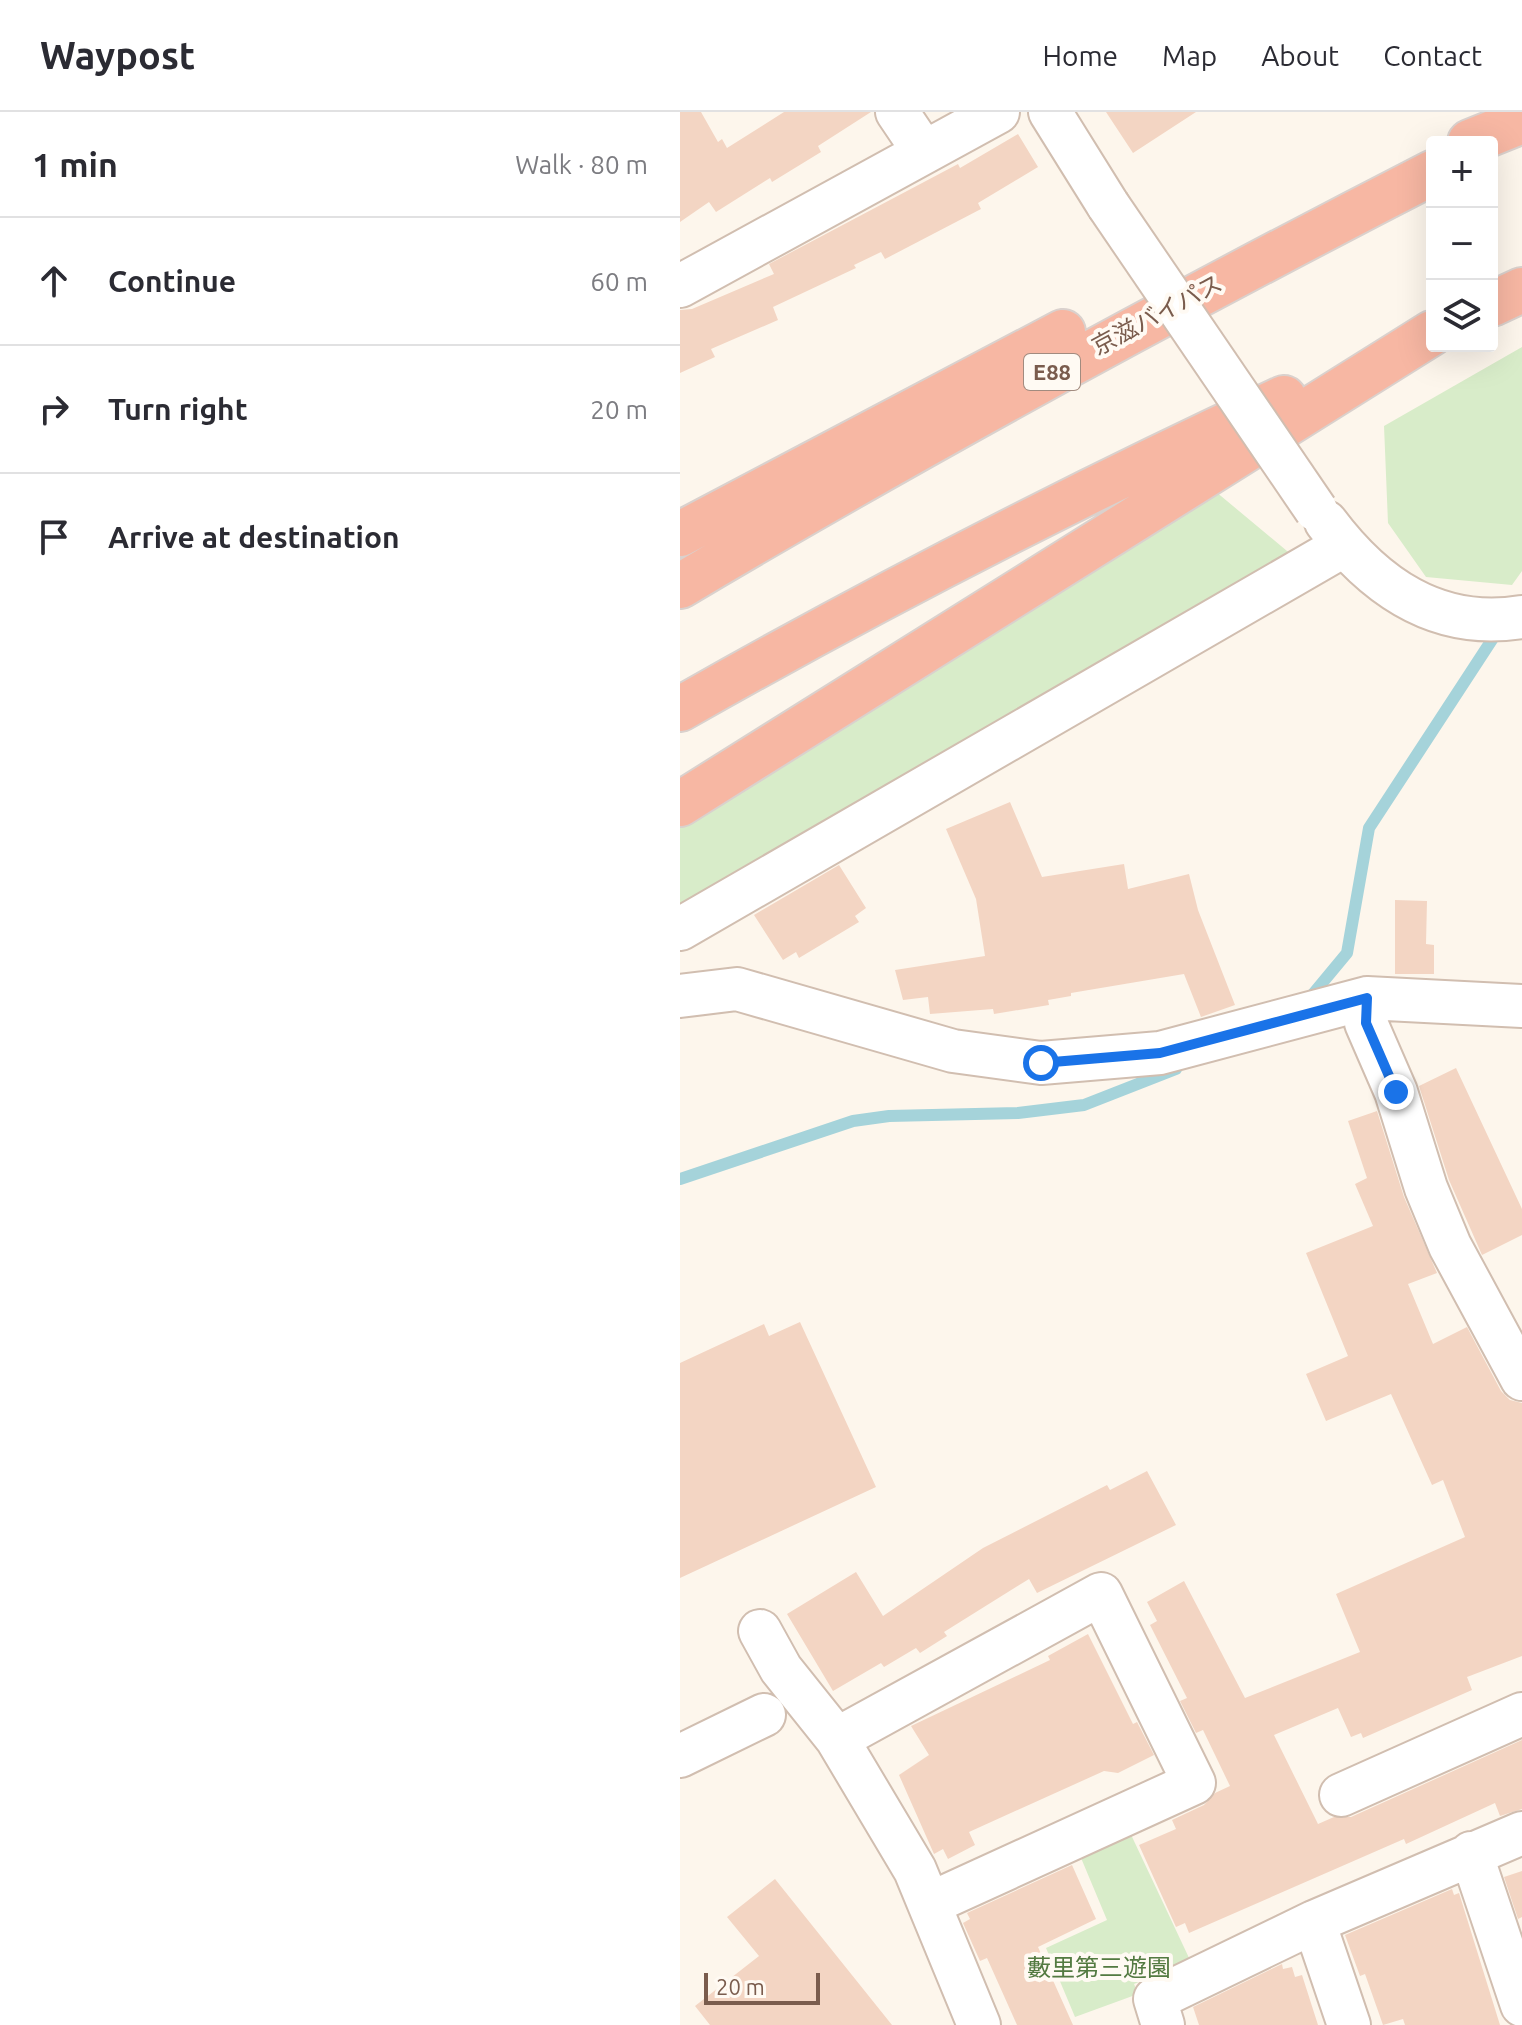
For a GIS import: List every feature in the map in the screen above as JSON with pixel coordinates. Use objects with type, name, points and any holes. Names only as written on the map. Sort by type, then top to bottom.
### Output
[{"type":"highway","points":[[1485,136],[1522,121]]},
{"type":"highway","points":[[1498,139],[1522,127]]},
{"type":"highway","points":[[680,534],[1267,226],[1426,160]]},
{"type":"highway","name":"京滋バイパス","points":[[680,586],[1060,367],[1286,246],[1426,176]]},
{"type":"highway","points":[[1498,301],[1522,290]]},
{"type":"highway","points":[[680,709],[913,580],[1126,472],[1426,335]]},
{"type":"highway","points":[[680,804],[1426,336]]},
{"type":"street","points":[[897,112],[924,152]]},
{"type":"street","points":[[680,286],[998,112]]},
{"type":"street","points":[[1050,112],[1108,205],[1343,546],[1376,579],[1397,594],[1422,605],[1502,618]]},
{"type":"street","points":[[680,929],[1343,546]]},
{"type":"street","points":[[680,996],[737,989],[953,1051],[1041,1063],[1160,1053],[1367,998],[1522,1006]]},
{"type":"street","points":[[1367,998],[1366,1023],[1396,1092],[1432,1203],[1450,1246],[1522,1379]]},
{"type":"street","points":[[837,1739],[1101,1594],[1194,1783],[929,1904]]},
{"type":"street","points":[[760,1631],[781,1669],[837,1739],[915,1870],[979,2025]]},
{"type":"street","points":[[680,1756],[763,1713]]},
{"type":"street","points":[[1341,1795],[1522,1714]]},
{"type":"street","points":[[1163,2025],[1155,1999],[1314,1922],[1522,1833]]},
{"type":"street","points":[[1471,1853],[1522,2005]]},
{"type":"street","points":[[1314,1922],[1349,2025]]},
{"type":"green space","points":[[1522,347],[1522,571],[1512,585],[1426,577],[1388,523],[1384,426]]},
{"type":"green space","points":[[1215,491],[1293,556],[680,913],[680,815]]},
{"type":"green space","name":"藪里第三遊園","points":[[1126,1824],[1190,1960],[1134,1984],[1138,1994],[1075,2017],[1046,1948],[1107,1920],[1076,1846]]},
{"type":"building","points":[[680,112],[701,112],[718,142],[722,139],[727,148],[784,112],[871,112],[818,146],[821,152],[772,182],[770,178],[716,212],[709,202],[680,222]]},
{"type":"building","points":[[1106,112],[1196,112],[1133,153]]},
{"type":"building","points":[[1018,134],[1038,167],[978,203],[981,209],[885,259],[881,252],[854,265],[856,268],[773,307],[778,320],[711,349],[715,357],[680,373],[680,310],[692,309],[774,274],[769,264],[958,164],[960,168]]},
{"type":"building","points":[[1010,802],[1042,877],[1124,864],[1128,889],[1189,874],[1198,910],[1235,1005],[1201,1017],[1184,974],[1071,993],[1071,996],[1048,1000],[1049,1005],[994,1014],[993,1009],[930,1014],[928,997],[903,1000],[895,970],[985,956],[976,899],[946,829]]},
{"type":"building","points":[[839,865],[866,908],[855,916],[859,922],[799,958],[796,952],[783,960],[754,915]]},
{"type":"building","points":[[1395,900],[1427,901],[1426,944],[1434,945],[1434,974],[1395,974]]},
{"type":"building","points":[[1456,1068],[1522,1209],[1522,1235],[1482,1255],[1449,1180],[1419,1086]]},
{"type":"building","points":[[1377,1111],[1404,1197],[1437,1273],[1408,1284],[1433,1344],[1467,1327],[1501,1391],[1510,1400],[1522,1403],[1522,1656],[1467,1677],[1472,1690],[1363,1738],[1361,1733],[1351,1737],[1338,1708],[1274,1735],[1318,1824],[1334,1817],[1351,1817],[1522,1740],[1522,1809],[1500,1816],[1495,1803],[1406,1844],[1404,1839],[1189,1933],[1185,1923],[1176,1927],[1139,1845],[1176,1829],[1172,1820],[1204,1805],[1215,1793],[1230,1786],[1203,1730],[1196,1733],[1180,1701],[1187,1698],[1150,1625],[1157,1621],[1147,1602],[1184,1581],[1245,1698],[1360,1652],[1336,1594],[1465,1537],[1443,1480],[1432,1485],[1391,1394],[1326,1421],[1306,1374],[1348,1356],[1306,1253],[1373,1226],[1355,1184],[1367,1178],[1348,1121]]},
{"type":"building","points":[[800,1322],[876,1487],[680,1578],[680,1363],[764,1324],[769,1336]]},
{"type":"building","points":[[1147,1471],[1176,1525],[1037,1593],[1029,1579],[944,1632],[947,1636],[920,1653],[916,1648],[884,1667],[881,1663],[833,1691],[787,1614],[856,1572],[883,1616],[983,1548],[1107,1485],[1110,1490]]},
{"type":"building","points":[[1088,1634],[1133,1724],[1137,1722],[1154,1755],[1118,1773],[1104,1771],[969,1832],[975,1845],[948,1859],[943,1849],[934,1854],[899,1775],[929,1755],[911,1726],[1050,1660],[1048,1656]]},
{"type":"building","points":[[1072,1865],[1096,1919],[1038,1947],[1073,2025],[1017,2025],[987,1958],[980,1961],[963,1923],[970,1919],[967,1913]]},
{"type":"building","points":[[1522,1871],[1522,1917],[1518,1919],[1504,1877]]},
{"type":"building","points":[[775,1879],[892,2025],[710,2025],[695,2006],[759,1956],[727,1917]]},
{"type":"building","points":[[1452,1889],[1454,1895],[1459,1893],[1500,2025],[1405,2025],[1403,2019],[1383,2025],[1365,1974],[1360,1976],[1345,1935]]},
{"type":"building","points":[[1282,1964],[1283,1969],[1292,1967],[1295,1977],[1302,1975],[1318,2025],[1199,2025],[1193,2007]]},
{"type":"waterway","points":[[1308,1000],[1347,953],[1369,828],[1499,629]]},
{"type":"waterway","points":[[680,1179],[853,1121],[889,1116],[1018,1113],[1084,1105],[1176,1069]]},
{"type":"route","points":[[1041,1063],[1160,1053],[1367,998],[1366,1023],[1396,1092]]}]
